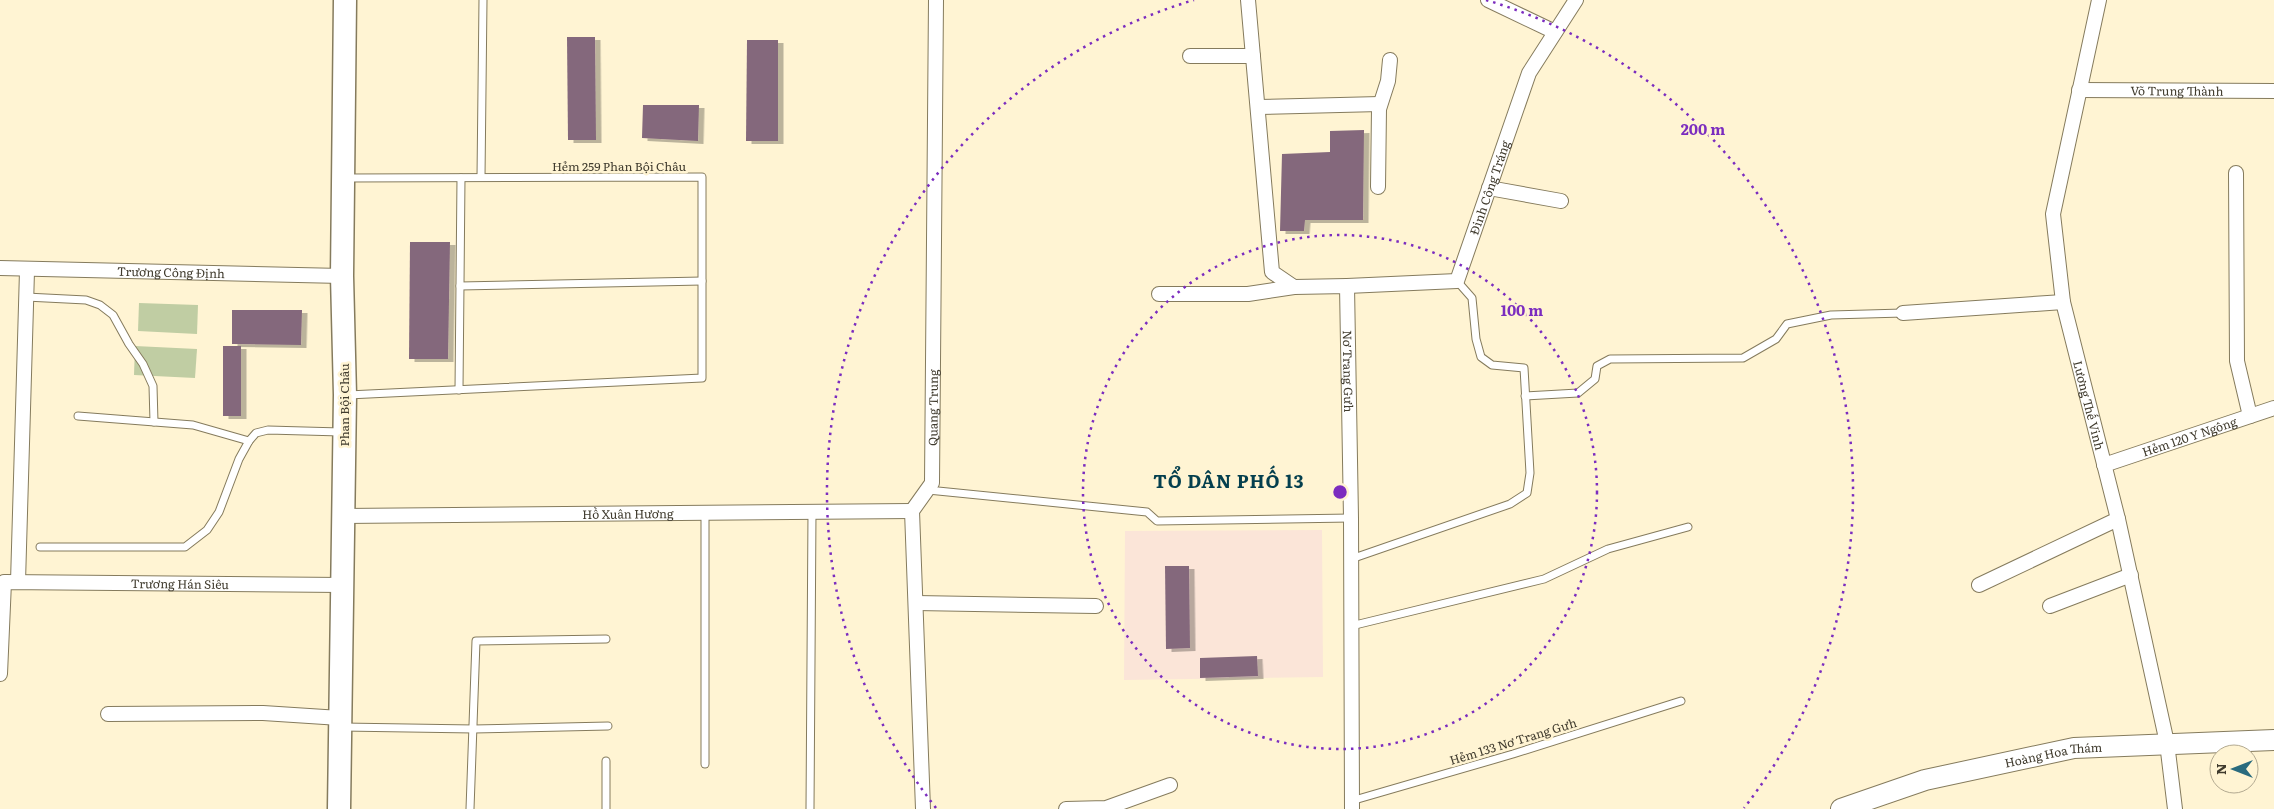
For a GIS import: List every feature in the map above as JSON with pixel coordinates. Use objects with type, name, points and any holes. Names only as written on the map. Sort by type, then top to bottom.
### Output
[{"type":"main road","name":"Phan Bội Châu","points":[[339,809],[345,395],[342,276],[344,0]]},
{"type":"street","name":"Quang Trung","points":[[912,511],[932,483],[936,0]]},
{"type":"street","points":[[1248,0],[1272,272],[1294,287]]},
{"type":"street","points":[[1488,0],[1555,32]]},
{"type":"street","name":"Đinh Công Tráng","points":[[1457,281],[1529,73],[1576,0]]},
{"type":"street","name":"Lương Thế Vinh","points":[[2099,0],[2053,214],[2063,302],[2118,519],[2167,743],[2175,809]]},
{"type":"street","points":[[1190,56],[1253,56]]},
{"type":"street","points":[[1378,187],[1380,104],[1388,81],[1390,60]]},
{"type":"street","name":"Võ Trung Thành","points":[[2079,90],[2274,91]]},
{"type":"street","points":[[1258,107],[1380,104]]},
{"type":"street","points":[[2236,173],[2237,361],[2250,416]]},
{"type":"street","points":[[1489,188],[1560,201]]},
{"type":"street","name":"Trương Công Định","points":[[0,268],[342,276]]},
{"type":"street","points":[[0,674],[4,582],[18,582],[27,270]]},
{"type":"street","points":[[1159,294],[1248,294],[1294,287],[1457,281]]},
{"type":"street","name":"Nơ Trang Gưh","points":[[1347,286],[1351,518],[1351,805]]},
{"type":"street","points":[[1903,313],[2063,302]]},
{"type":"street","name":"Hẻm 120 Y Ngông","points":[[2104,465],[2274,408]]},
{"type":"street","points":[[912,511],[923,809]]},
{"type":"street","name":"Hồ Xuân Hương","points":[[343,516],[912,511]]},
{"type":"street","points":[[1979,585],[2118,519]]},
{"type":"street","points":[[2050,606],[2130,575]]},
{"type":"street","name":"Trương Hán Siêu","points":[[18,582],[342,584]]},
{"type":"street","points":[[916,603],[1096,606]]},
{"type":"street","points":[[108,714],[263,713],[340,723]]},
{"type":"street","name":"Hoàng Hoa Thám","points":[[1841,809],[1925,780],[2074,748],[2274,740]]},
{"type":"street","points":[[1066,809],[1106,808],[1170,785]]},
{"type":"lane","points":[[481,177],[483,0]]},
{"type":"lane","name":"Hẻm 259 Phan Bội Châu","points":[[343,178],[702,176],[702,378],[345,395]]},
{"type":"lane","points":[[459,390],[462,178]]},
{"type":"lane","points":[[460,286],[702,281]]},
{"type":"lane","points":[[1351,559],[1510,504],[1527,493],[1530,473],[1524,368],[1492,365],[1481,357],[1476,339],[1472,298],[1457,281]]},
{"type":"lane","points":[[26,297],[86,300],[100,305],[113,315],[143,364],[153,386],[154,422]]},
{"type":"lane","points":[[1525,396],[1578,393],[1595,379],[1597,366],[1610,360],[1743,358],[1776,339],[1787,324],[1831,315],[1903,313]]},
{"type":"lane","points":[[78,416],[193,425],[249,442]]},
{"type":"lane","points":[[40,547],[185,547],[207,530],[219,512],[239,459],[256,433],[268,430],[344,432]]},
{"type":"lane","points":[[927,490],[1147,512],[1157,521],[1351,518]]},
{"type":"lane","points":[[704,764],[705,512]]},
{"type":"lane","points":[[810,809],[812,512]]},
{"type":"lane","points":[[1351,626],[1544,580],[1608,549],[1688,527]]},
{"type":"lane","points":[[470,809],[476,641],[606,639]]},
{"type":"lane","name":"Hẻm 133 Nơ Trang Gưh","points":[[1351,805],[1681,701]]},
{"type":"lane","points":[[340,723],[474,729],[608,726]]},
{"type":"lane","points":[[606,761],[606,809]]},
{"type":"shaded area","points":[[1322,530],[1323,677],[1124,680],[1125,531]]},
{"type":"green space","points":[[139,303],[198,305],[197,334],[138,331]]},
{"type":"green space","points":[[135,346],[197,349],[195,378],[134,375]]},
{"type":"building","points":[[567,37],[595,37],[596,140],[568,140]]},
{"type":"building","points":[[747,40],[778,40],[778,141],[746,141]]},
{"type":"building","points":[[643,105],[699,105],[698,141],[642,138]]},
{"type":"building","points":[[1364,130],[1363,220],[1305,220],[1304,231],[1280,231],[1282,154],[1330,152],[1330,131]]},
{"type":"building","points":[[410,242],[450,242],[448,359],[409,359]]},
{"type":"building","points":[[232,310],[302,310],[301,345],[232,344]]},
{"type":"building","points":[[223,346],[241,346],[241,416],[223,416]]},
{"type":"building","points":[[1165,566],[1189,566],[1190,648],[1166,649]]},
{"type":"building","points":[[1257,656],[1258,676],[1200,678],[1200,658]]},
{"type":"district","name":"TỔ DÂN PHỐ 13","points":[[1229,480]]}]
